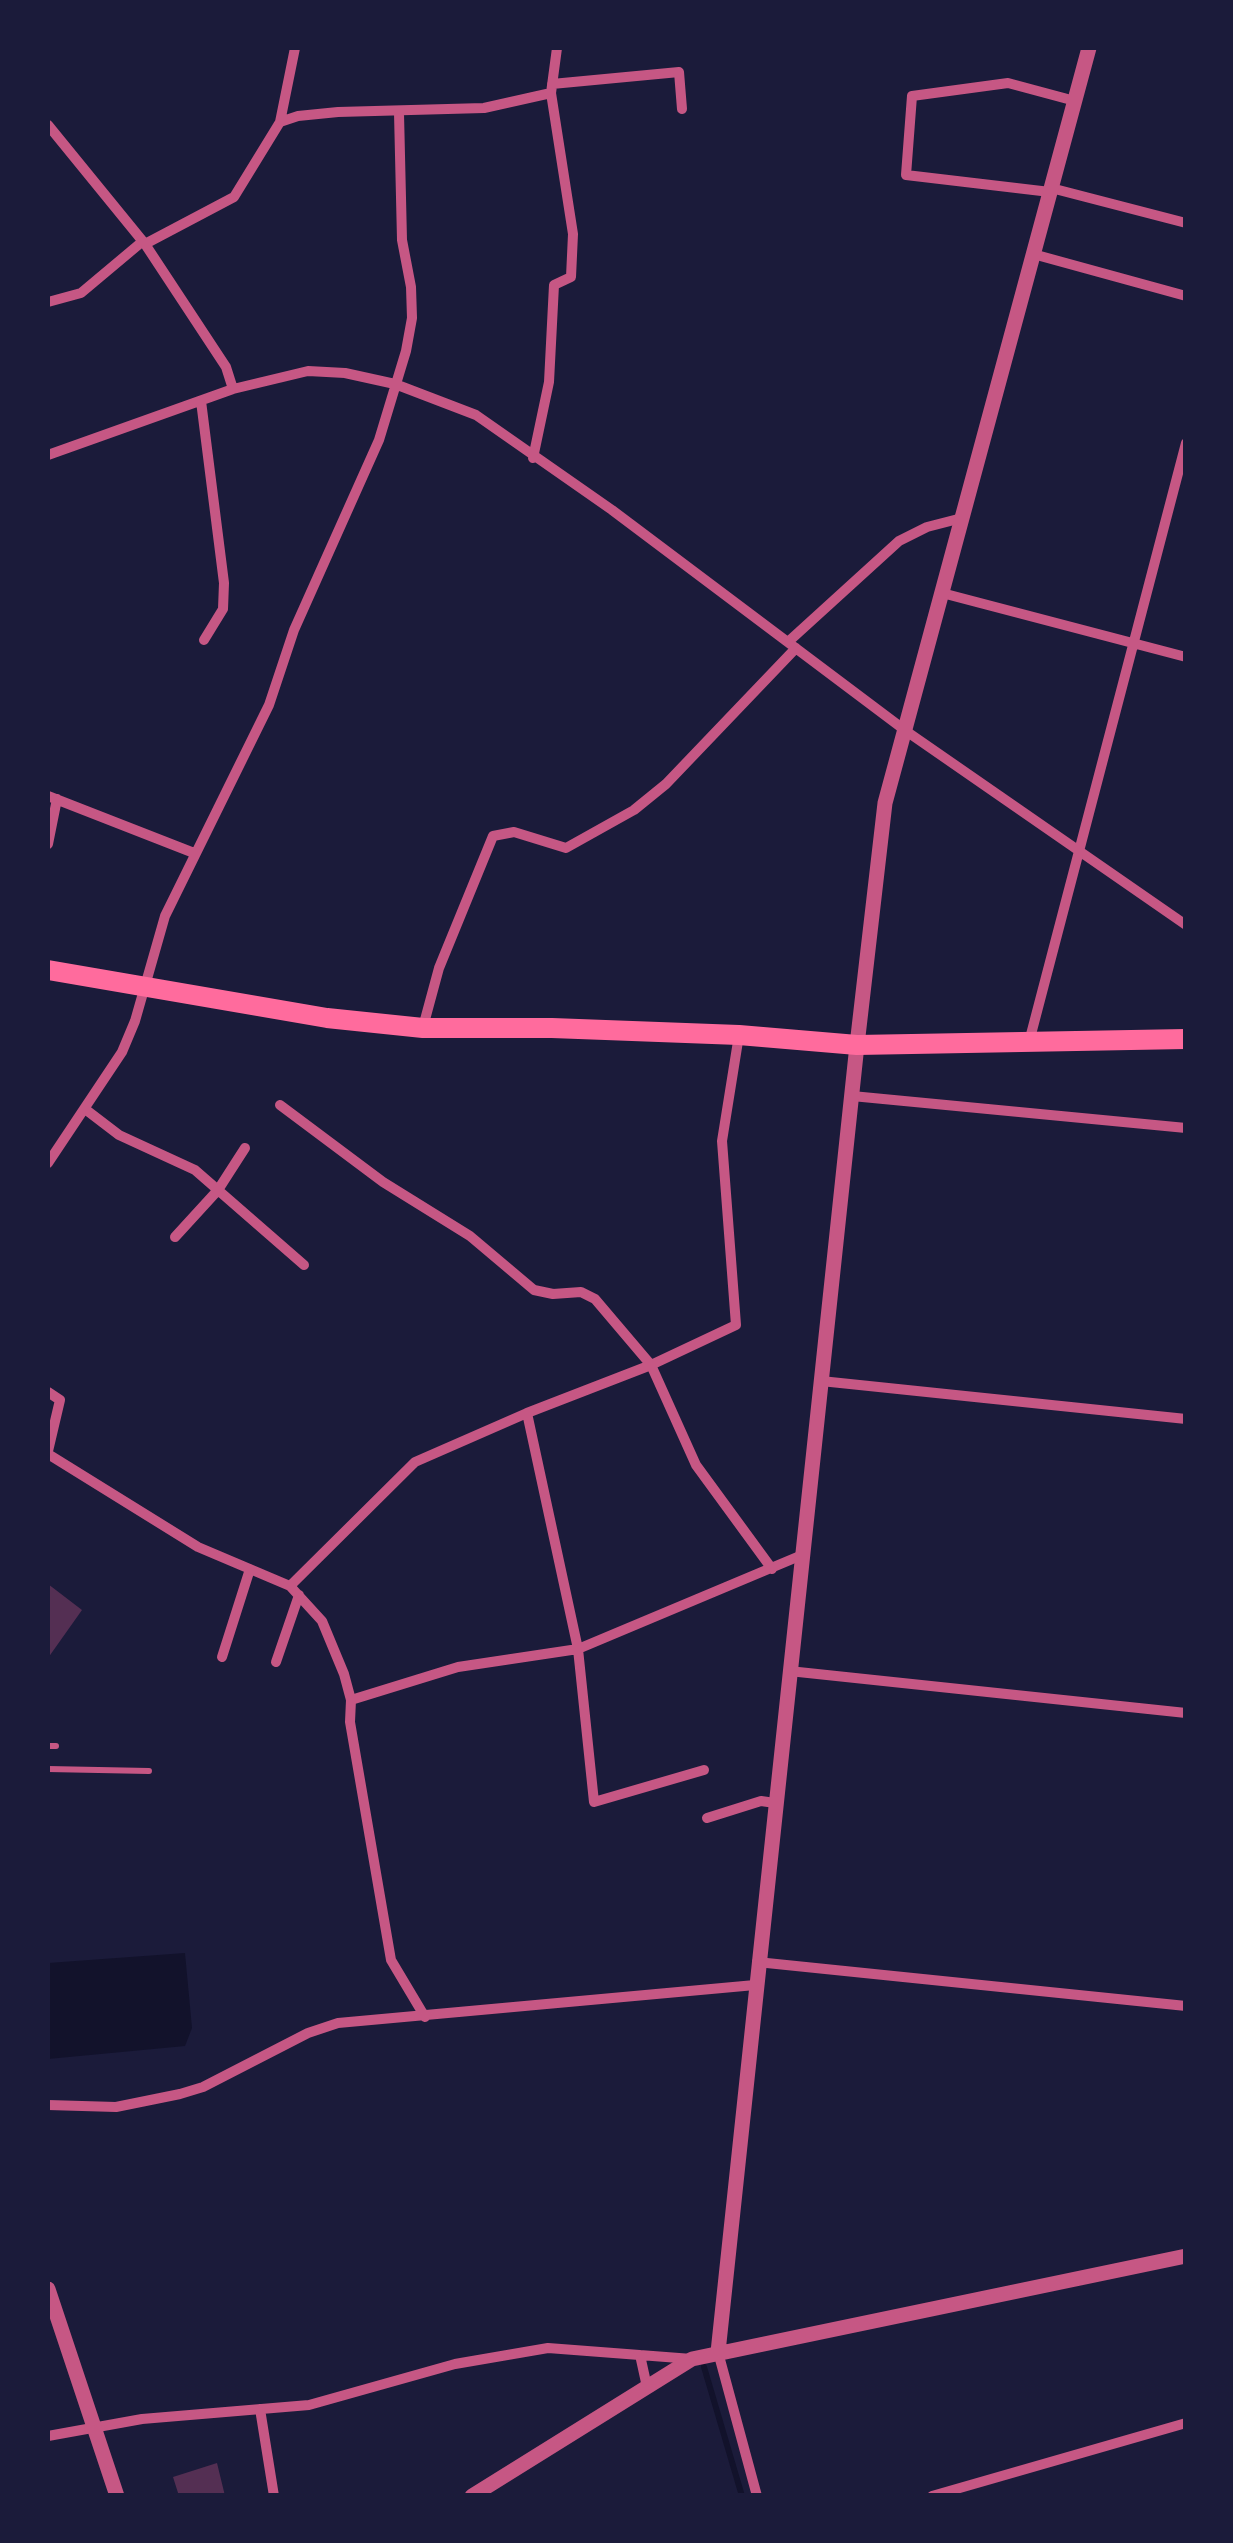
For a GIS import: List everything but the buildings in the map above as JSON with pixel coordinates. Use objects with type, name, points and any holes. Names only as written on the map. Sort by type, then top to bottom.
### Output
[{"type":"main road","points":[[48,970],[327,1018],[422,1028],[738,1035],[856,1045],[1186,1039]]},
{"type":"street","points":[[48,302],[81,293],[144,242],[234,197],[280,122],[295,48]]},
{"type":"street","points":[[533,458],[549,382],[554,285],[571,277],[573,234],[552,89],[556,48]]},
{"type":"street","points":[[757,2496],[718,2352],[856,1045],[886,803],[1090,48]]},
{"type":"street","points":[[280,122],[338,112],[484,108],[552,89],[678,72],[682,109]]},
{"type":"street","points":[[1075,102],[1008,82],[912,96],[906,176],[1050,190],[1186,223]]},
{"type":"street","points":[[48,1163],[122,1052],[136,1020],[165,916],[269,705],[294,630],[379,440],[412,318],[411,286],[402,240],[399,112]]},
{"type":"street","points":[[48,125],[144,242],[226,367],[232,389]]},
{"type":"street","points":[[1033,254],[1186,296]]},
{"type":"street","points":[[48,456],[232,389],[308,371],[345,373],[395,384],[476,415],[612,510],[906,731],[1186,925]]},
{"type":"street","points":[[201,401],[224,584],[223,609],[204,640]]},
{"type":"street","points":[[1028,1042],[1186,443]]},
{"type":"street","points":[[422,1028],[439,968],[493,836],[514,832],[566,848],[634,810],[666,784],[792,645],[899,542],[927,528],[962,518]]},
{"type":"street","points":[[942,593],[1186,656]]},
{"type":"street","points":[[48,844],[52,798],[194,853]]},
{"type":"street","points":[[276,1662],[295,1591],[415,1462],[651,1365],[736,1325],[722,1141],[738,1035]]},
{"type":"street","points":[[852,1096],[1186,1128]]},
{"type":"street","points":[[280,1105],[383,1182],[470,1236],[534,1290],[553,1294],[581,1292],[595,1300],[651,1365],[696,1465],[772,1569]]},
{"type":"street","points":[[85,1110],[120,1136],[195,1170],[304,1264]]},
{"type":"street","points":[[175,1236],[218,1190],[245,1148]]},
{"type":"street","points":[[820,1382],[1186,1419]]},
{"type":"street","points":[[48,1392],[60,1400],[48,1453],[198,1547],[295,1591],[322,1621],[351,1700],[350,1722],[391,1960],[425,2017]]},
{"type":"street","points":[[527,1413],[578,1648],[594,1802],[704,1770]]},
{"type":"street","points":[[351,1700],[458,1667],[578,1648],[802,1554]]},
{"type":"street","points":[[222,1658],[250,1569]]},
{"type":"street","points":[[789,1671],[1186,1713]]},
{"type":"street","points":[[707,1818],[761,1801],[775,1803]]},
{"type":"street","points":[[758,1962],[1186,2006]]},
{"type":"street","points":[[48,2105],[116,2107],[150,2102],[203,2087],[308,2032],[338,2024],[755,1985]]},
{"type":"street","points":[[472,2496],[692,2359],[1186,2256]]},
{"type":"street","points":[[48,2290],[117,2496]]},
{"type":"street","points":[[48,2436],[142,2418],[308,2405],[455,2364],[548,2348],[692,2359]]},
{"type":"street","points":[[640,2355],[647,2386]]},
{"type":"street","points":[[260,2409],[274,2496]]},
{"type":"street","points":[[932,2496],[1186,2423]]},
{"type":"lane","points":[[48,1770],[149,1771]]},
{"type":"shaded area","points":[[185,1953],[192,2028],[185,2046],[48,2059],[48,1963]]},
{"type":"waterway","points":[[704,2367],[742,2496]]}]
